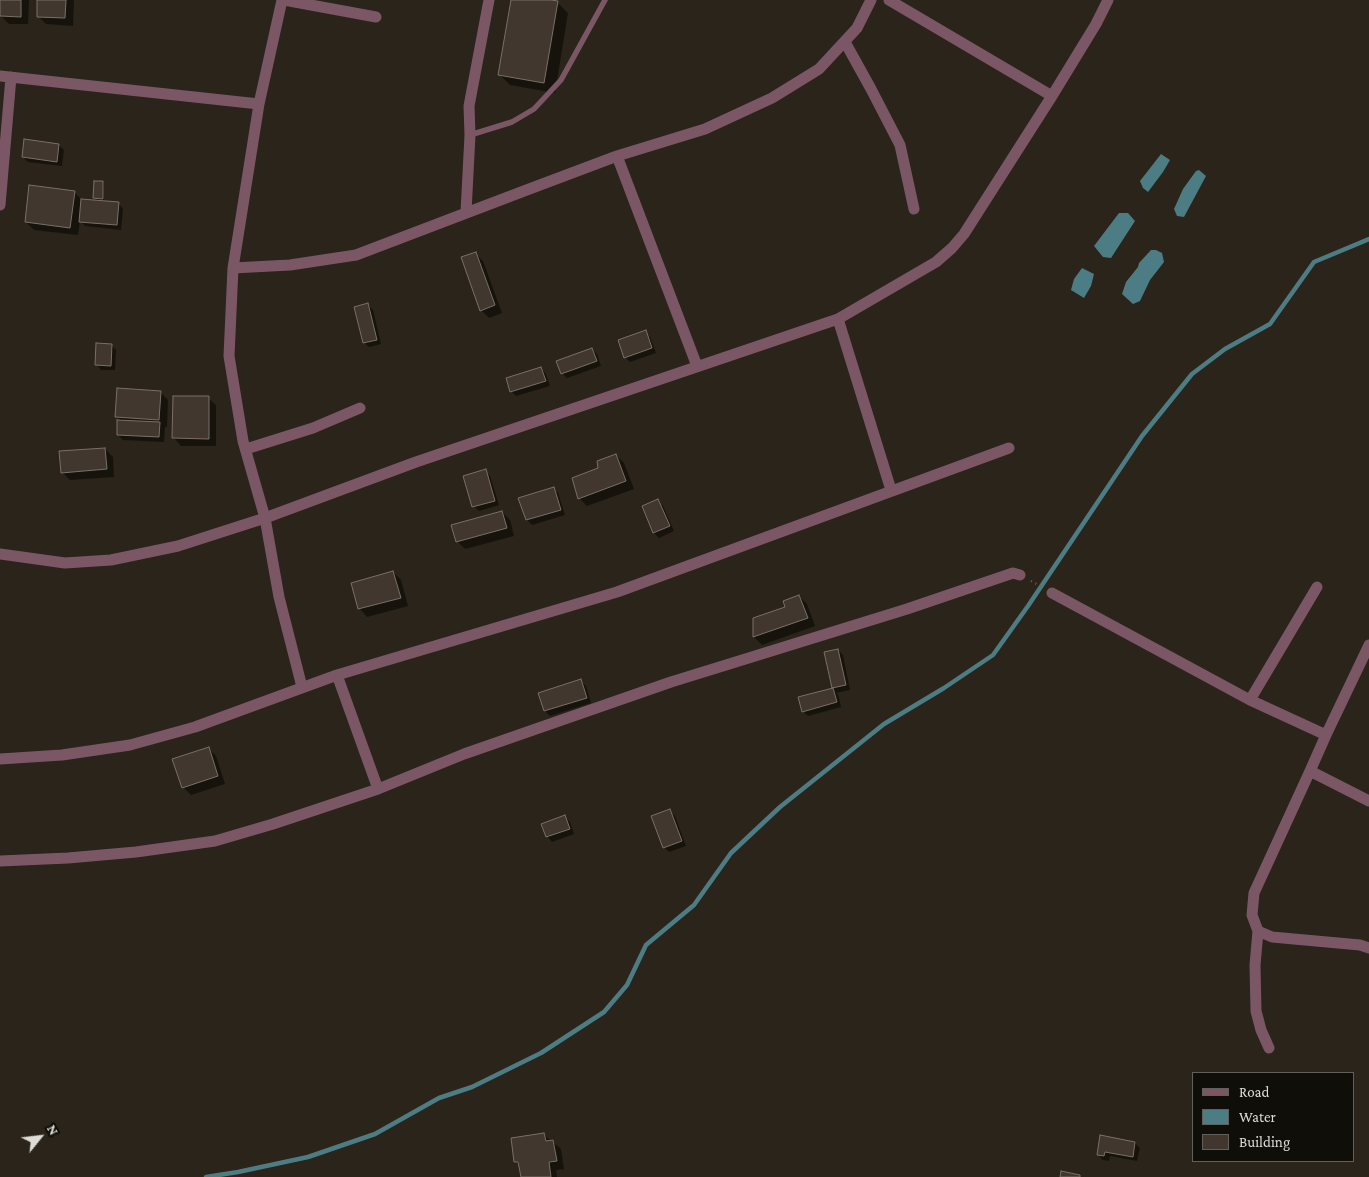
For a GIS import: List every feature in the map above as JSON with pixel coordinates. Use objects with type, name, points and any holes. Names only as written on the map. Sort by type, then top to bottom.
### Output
[{"type":"street","points":[[302,687],[279,598],[264,518],[246,449],[229,356],[233,268],[259,104],[283,0],[376,17]]},
{"type":"street","points":[[466,212],[470,135],[469,106],[489,0]]},
{"type":"street","points":[[233,268],[290,265],[356,255],[617,156],[705,129],[772,98],[819,70],[857,28],[871,0]]},
{"type":"street","points":[[889,0],[1052,96]]},
{"type":"street","points":[[0,554],[65,563],[111,560],[178,546],[264,518],[416,462],[838,319],[936,262],[964,234],[1052,96],[1096,24],[1108,0]]},
{"type":"street","points":[[845,42],[900,145],[914,209]]},
{"type":"street","points":[[0,205],[6,77],[259,104]]},
{"type":"street","points":[[617,156],[697,366]]},
{"type":"street","points":[[838,319],[891,490]]},
{"type":"street","points":[[246,449],[313,428],[360,408]]},
{"type":"street","points":[[0,759],[62,756],[130,745],[195,727],[337,675],[617,592],[1009,448]]},
{"type":"street","points":[[0,861],[136,852],[216,841],[378,789],[464,754],[671,682],[1013,573],[1020,575]]},
{"type":"street","points":[[1250,700],[1317,587]]},
{"type":"street","points":[[1052,593],[1250,700],[1326,735]]},
{"type":"street","points":[[1269,1048],[1261,1030],[1256,1011],[1254,965],[1258,931],[1252,915],[1254,893],[1369,645]]},
{"type":"street","points":[[337,675],[378,789]]},
{"type":"street","points":[[1310,771],[1369,801]]},
{"type":"street","points":[[1258,931],[1272,937],[1360,945],[1369,948]]},
{"type":"lane","points":[[470,135],[512,122],[534,109],[561,80],[605,0]]},
{"type":"path","points":[[1020,575],[1052,593]]},
{"type":"water","points":[[1161,154],[1170,160],[1148,192],[1143,188],[1140,181]]},
{"type":"water","points":[[1199,170],[1206,176],[1184,217],[1177,216],[1174,209],[1183,189],[1196,171]]},
{"type":"water","points":[[1119,213],[1128,213],[1135,221],[1111,258],[1103,257],[1094,246]]},
{"type":"water","points":[[1151,250],[1162,253],[1164,262],[1150,280],[1140,301],[1133,304],[1122,294],[1126,282]]},
{"type":"water","points":[[1082,268],[1094,274],[1091,286],[1084,298],[1071,290],[1074,279]]},
{"type":"building","points":[[0,0],[21,0],[21,17],[0,16]]},
{"type":"building","points":[[37,0],[66,0],[65,18],[37,17]]},
{"type":"building","points":[[511,0],[558,1],[544,83],[498,75]]},
{"type":"building","points":[[24,139],[59,144],[57,162],[22,157]]},
{"type":"building","points":[[94,181],[103,181],[103,199],[93,198]]},
{"type":"building","points":[[29,185],[75,191],[70,228],[25,222]]},
{"type":"building","points":[[81,199],[119,202],[117,225],[79,222]]},
{"type":"building","points":[[476,252],[495,305],[480,311],[461,257]]},
{"type":"building","points":[[368,303],[377,340],[363,343],[354,307]]},
{"type":"building","points":[[646,330],[652,348],[624,358],[618,340]]},
{"type":"building","points":[[96,343],[112,344],[111,366],[95,365]]},
{"type":"building","points":[[592,348],[597,361],[561,374],[556,361]]},
{"type":"building","points":[[541,367],[546,381],[510,392],[506,378]]},
{"type":"building","points":[[117,388],[161,391],[159,420],[115,417]]},
{"type":"building","points":[[173,396],[209,396],[209,439],[172,438]]},
{"type":"building","points":[[117,420],[160,422],[159,437],[117,435]]},
{"type":"building","points":[[105,448],[107,469],[61,473],[59,451]]},
{"type":"building","points":[[616,454],[626,481],[578,499],[572,478],[598,468],[597,461]]},
{"type":"building","points":[[486,469],[495,501],[472,507],[463,476]]},
{"type":"building","points":[[554,487],[561,510],[526,520],[518,498]]},
{"type":"building","points":[[658,499],[670,526],[653,533],[642,506]]},
{"type":"building","points":[[502,511],[507,528],[456,542],[451,525]]},
{"type":"building","points":[[393,571],[401,598],[358,609],[351,583]]},
{"type":"building","points":[[799,595],[808,618],[753,637],[753,618],[785,607],[783,601]]},
{"type":"building","points":[[838,649],[846,685],[832,688],[824,652]]},
{"type":"building","points":[[581,679],[587,698],[544,711],[538,693]]},
{"type":"building","points":[[833,688],[837,702],[802,712],[798,697]]},
{"type":"building","points":[[209,747],[218,776],[182,788],[172,759]]},
{"type":"building","points":[[670,809],[682,841],[663,848],[651,816]]},
{"type":"building","points":[[565,815],[570,829],[546,837],[541,824]]},
{"type":"building","points":[[544,1133],[546,1141],[553,1140],[557,1161],[549,1162],[551,1177],[521,1177],[518,1162],[514,1162],[511,1138]]},
{"type":"building","points":[[1100,1135],[1135,1142],[1133,1157],[1105,1152],[1104,1156],[1097,1155]]},
{"type":"building","points":[[1061,1171],[1080,1175],[1080,1177],[1060,1177]]},
{"type":"waterway","points":[[206,1177],[308,1157],[375,1134],[439,1098],[472,1087],[541,1053],[604,1012],[627,985],[646,945],[694,905],[731,853],[780,807],[884,724],[944,688],[993,655],[1142,436],[1192,374],[1225,349],[1270,324],[1314,262],[1369,239]]}]
